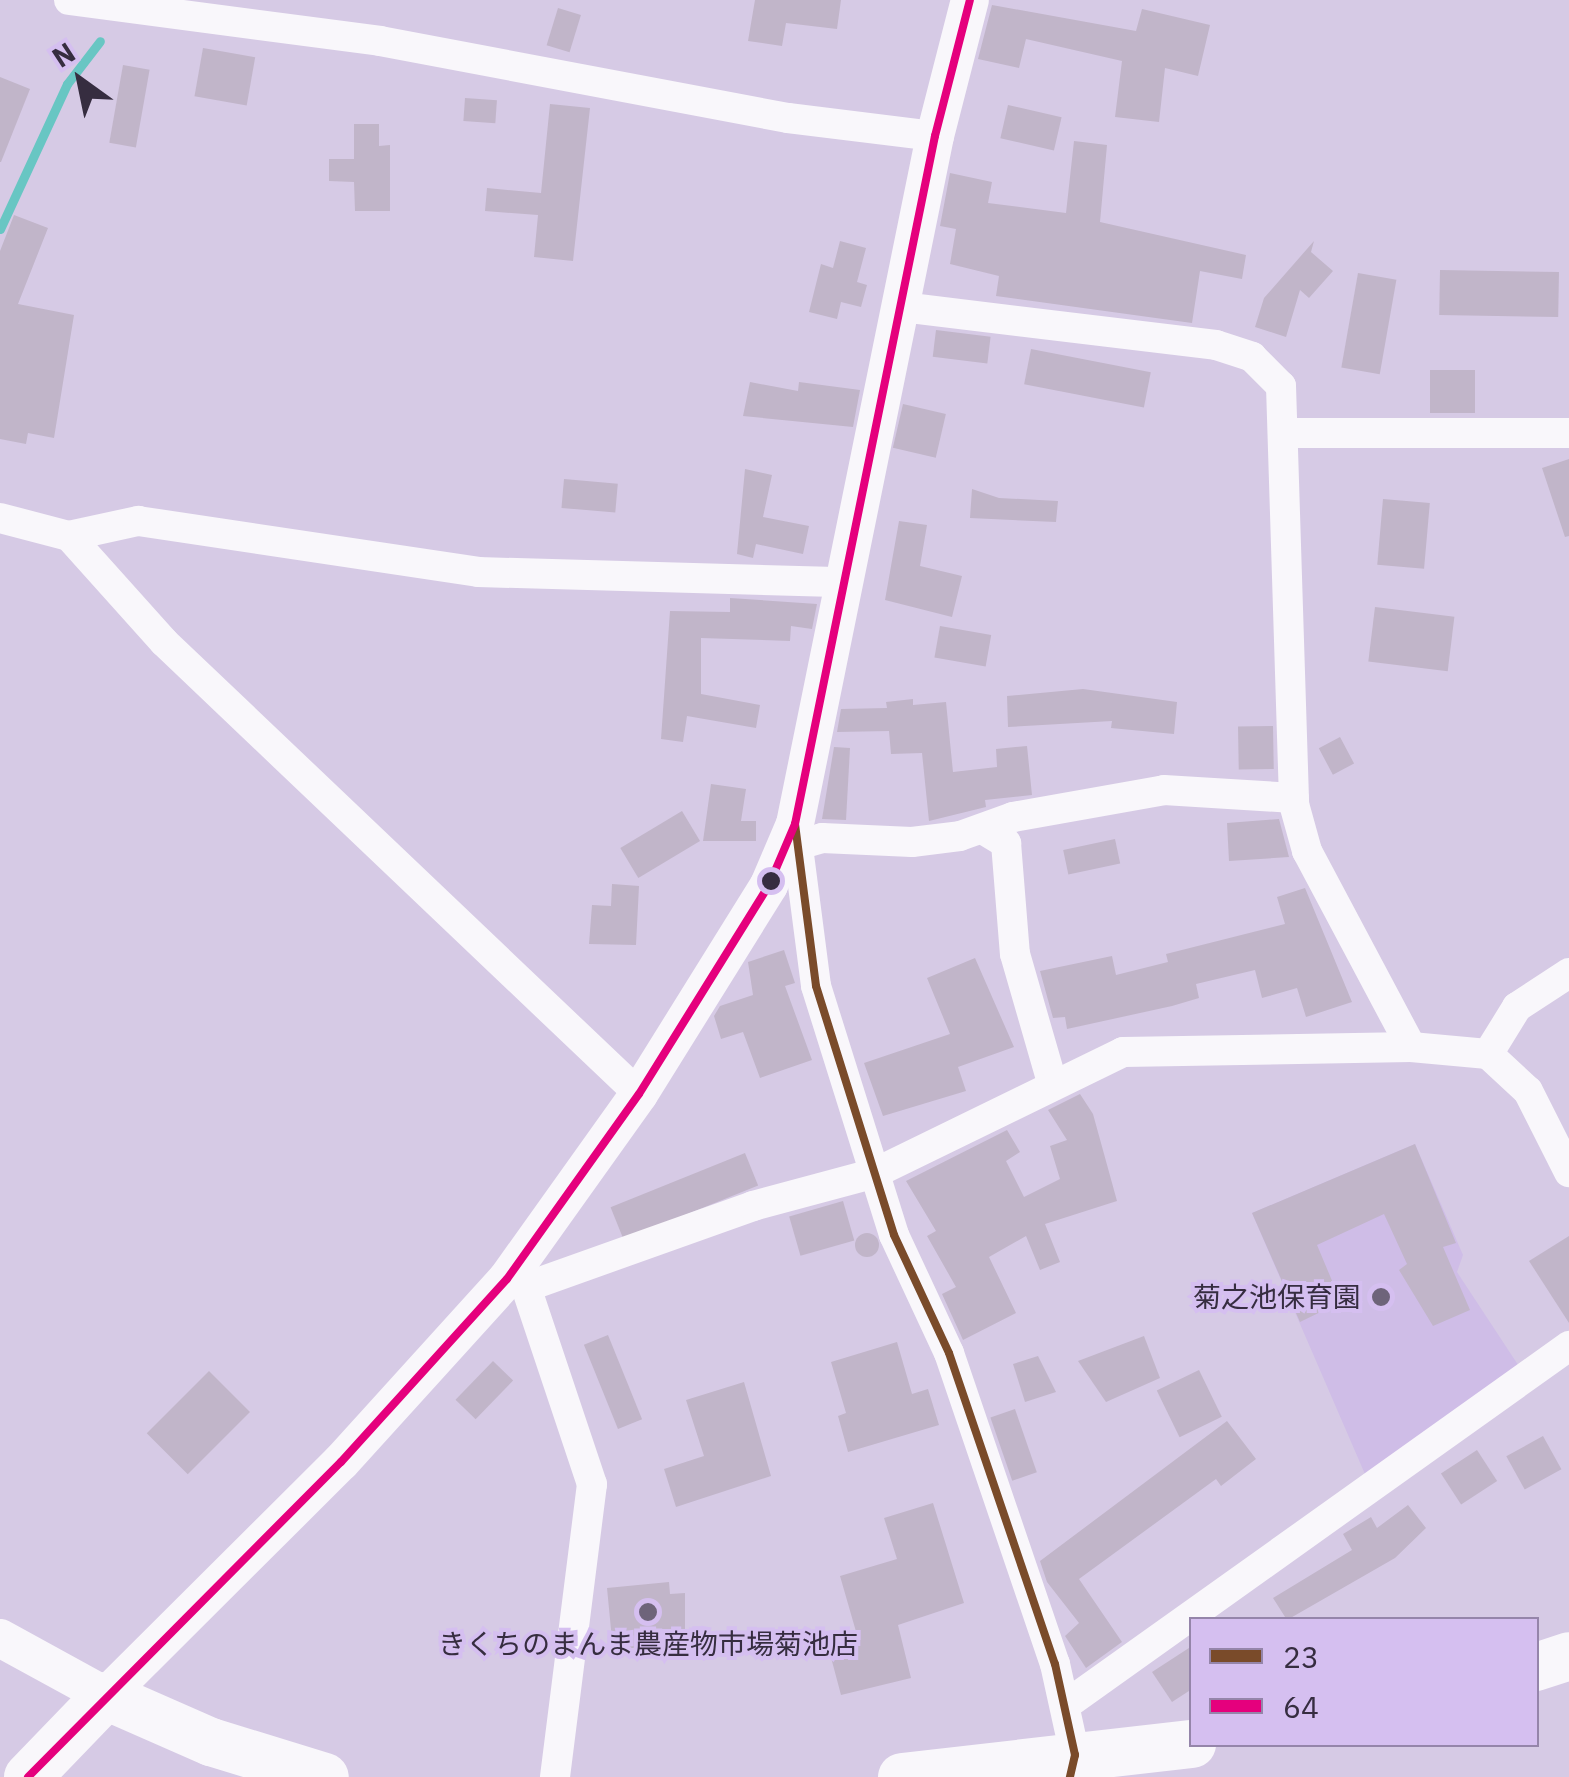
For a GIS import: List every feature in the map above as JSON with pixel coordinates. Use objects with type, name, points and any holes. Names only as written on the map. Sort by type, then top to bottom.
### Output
[{"type":"main road","points":[[1539,1667],[1569,1656]]},
{"type":"main road","points":[[28,1777],[106,1696],[211,1742],[325,1777]]},
{"type":"main road","points":[[902,1777],[1072,1766],[1189,1745]]},
{"type":"street","points":[[69,0],[380,41],[788,118],[935,136]]},
{"type":"street","points":[[0,1638],[106,1696],[517,1283],[768,885],[796,834],[935,136],[970,0]]},
{"type":"street","points":[[902,306],[1216,345],[1252,357],[1281,386],[1294,798],[1307,850],[1412,1047]]},
{"type":"street","points":[[1285,434],[1569,433]]},
{"type":"street","points":[[0,518],[69,536],[138,522],[478,572],[846,582]]},
{"type":"street","points":[[69,536],[164,642],[639,1094]]},
{"type":"street","points":[[796,834],[912,842],[984,830],[1013,817],[1164,790],[1294,798]]},
{"type":"street","points":[[984,830],[1006,842],[1015,954],[1052,1082]]},
{"type":"street","points":[[796,834],[816,986],[894,1235],[954,1370],[1067,1704],[1072,1766]]},
{"type":"street","points":[[1488,1054],[1517,1007],[1569,973]]},
{"type":"street","points":[[517,1283],[753,1206],[876,1174],[1052,1082],[1124,1052],[1412,1047],[1488,1054],[1528,1091],[1569,1172]]},
{"type":"street","points":[[517,1283],[592,1484],[555,1777]]},
{"type":"street","points":[[1067,1704],[1569,1346]]},
{"type":"shaded area","name":"菊之池保育園","points":[[1415,1144],[1463,1255],[1457,1272],[1526,1377],[1371,1488],[1252,1213]]},
{"type":"building","points":[[755,0],[841,0],[837,29],[786,23],[782,46],[748,41]]},
{"type":"building","points":[[992,5],[1136,31],[1142,9],[1210,25],[1198,76],[1165,68],[1159,122],[1115,117],[1122,61],[1026,39],[1019,68],[978,59]]},
{"type":"building","points":[[558,8],[581,15],[570,52],[547,45]]},
{"type":"building","points":[[203,48],[255,57],[247,105],[194,96]]},
{"type":"building","points":[[123,65],[150,70],[136,147],[109,143]]},
{"type":"building","points":[[0,77],[30,89],[1,162],[0,162]]},
{"type":"building","points":[[465,98],[497,100],[495,123],[463,121]]},
{"type":"building","points":[[550,104],[590,108],[573,261],[534,257],[538,215],[485,211],[487,188],[541,193]]},
{"type":"building","points":[[1008,105],[1062,117],[1054,151],[1000,138]]},
{"type":"building","points":[[354,124],[379,124],[379,146],[390,145],[390,211],[355,211],[354,182],[329,181],[329,159],[354,159]]},
{"type":"building","points":[[1074,141],[1107,145],[1100,222],[1246,255],[1242,279],[1200,271],[1192,323],[996,296],[999,276],[950,264],[956,229],[940,226],[950,173],[992,182],[988,203],[1066,213]]},
{"type":"building","points":[[14,215],[48,228],[18,304],[74,315],[54,438],[28,433],[26,444],[0,439],[0,251]]},
{"type":"building","points":[[840,241],[866,248],[857,282],[867,285],[861,307],[841,302],[837,319],[809,312],[821,264],[833,268]]},
{"type":"building","points":[[1314,241],[1311,252],[1333,271],[1309,298],[1300,290],[1286,337],[1255,327],[1264,298]]},
{"type":"building","points":[[1440,270],[1559,272],[1558,317],[1439,315]]},
{"type":"building","points":[[1358,273],[1396,280],[1380,374],[1341,368]]},
{"type":"building","points":[[936,330],[991,337],[987,364],[933,357]]},
{"type":"building","points":[[1031,349],[1151,372],[1144,408],[1024,384]]},
{"type":"building","points":[[1430,370],[1475,370],[1475,413],[1430,413]]},
{"type":"building","points":[[750,382],[798,391],[799,382],[860,390],[853,427],[743,416]]},
{"type":"building","points":[[903,404],[946,414],[936,458],[893,448]]},
{"type":"building","points":[[1569,459],[1569,536],[1565,537],[1542,468]]},
{"type":"building","points":[[745,469],[772,475],[763,517],[809,526],[803,554],[756,544],[753,558],[737,554]]},
{"type":"building","points":[[564,479],[618,484],[615,513],[561,508]]},
{"type":"building","points":[[972,489],[999,498],[1058,501],[1056,522],[970,518]]},
{"type":"building","points":[[1383,499],[1430,503],[1424,569],[1377,565]]},
{"type":"building","points":[[899,521],[927,525],[920,566],[962,576],[952,617],[885,600]]},
{"type":"building","points":[[730,598],[817,604],[812,629],[791,626],[790,641],[701,638],[701,694],[760,705],[756,728],[687,716],[683,742],[661,739],[670,611],[730,612]]},
{"type":"building","points":[[1375,607],[1454,617],[1448,671],[1368,662]]},
{"type":"building","points":[[940,626],[991,635],[986,667],[934,658]]},
{"type":"building","points":[[1083,689],[1177,702],[1174,734],[1111,728],[1112,721],[1008,727],[1007,696]]},
{"type":"building","points":[[913,699],[913,705],[946,702],[953,772],[997,767],[996,749],[1027,746],[1032,795],[985,800],[986,807],[929,821],[922,753],[891,754],[889,731],[837,732],[841,709],[887,708],[886,702]]},
{"type":"building","points":[[1273,726],[1274,769],[1239,770],[1238,727]]},
{"type":"building","points":[[1340,737],[1354,763],[1333,775],[1319,748]]},
{"type":"building","points":[[834,747],[850,748],[846,820],[822,819]]},
{"type":"building","points":[[711,784],[746,789],[741,821],[756,821],[756,841],[703,841]]},
{"type":"building","points":[[682,811],[700,841],[638,878],[620,848]]},
{"type":"building","points":[[1279,819],[1289,857],[1229,861],[1227,823]]},
{"type":"building","points":[[1115,839],[1120,863],[1068,874],[1063,850]]},
{"type":"building","points":[[612,884],[639,886],[636,945],[589,944],[592,905],[611,906]]},
{"type":"building","points":[[1305,888],[1352,1002],[1306,1017],[1297,988],[1262,998],[1255,970],[1196,984],[1199,998],[1172,1006],[1067,1029],[1065,1017],[1053,1018],[1040,971],[1112,956],[1116,975],[1168,962],[1166,954],[1285,924],[1277,897]]},
{"type":"building","points":[[784,950],[795,983],[785,986],[812,1060],[760,1078],[743,1032],[721,1039],[714,1016],[720,1006],[753,995],[748,962]]},
{"type":"building","points":[[975,958],[1014,1047],[958,1067],[966,1091],[883,1116],[864,1063],[950,1034],[927,978]]},
{"type":"building","points":[[1080,1094],[1093,1114],[1117,1201],[1045,1224],[1060,1262],[1040,1270],[1026,1236],[989,1257],[1016,1313],[963,1340],[942,1294],[956,1287],[927,1236],[936,1231],[906,1181],[1007,1130],[1020,1152],[1006,1161],[1024,1197],[1060,1179],[1050,1146],[1067,1140],[1048,1110]]},
{"type":"building","points":[[1415,1144],[1456,1243],[1443,1247],[1470,1310],[1433,1326],[1399,1270],[1407,1264],[1384,1214],[1317,1245],[1341,1302],[1300,1322],[1252,1213]]},
{"type":"building","points":[[745,1153],[758,1185],[624,1240],[611,1207]]},
{"type":"building","points":[[843,1201],[854,1240],[800,1256],[789,1216]]},
{"type":"building","points":[[867,1233],[879,1245],[867,1257],[855,1245]]},
{"type":"building","points":[[1569,1236],[1569,1323],[1529,1261]]},
{"type":"building","points":[[608,1335],[642,1419],[618,1429],[584,1345]]},
{"type":"building","points":[[1144,1336],[1160,1378],[1106,1402],[1078,1361]]},
{"type":"building","points":[[897,1342],[912,1394],[928,1389],[939,1425],[848,1452],[838,1416],[846,1413],[831,1362]]},
{"type":"building","points":[[1038,1356],[1056,1392],[1025,1402],[1013,1364]]},
{"type":"building","points":[[493,1361],[513,1380],[476,1419],[455,1400]]},
{"type":"building","points":[[1199,1370],[1222,1417],[1180,1437],[1157,1391]]},
{"type":"building","points":[[209,1371],[250,1412],[188,1474],[147,1433]]},
{"type":"building","points":[[744,1382],[771,1476],[676,1507],[664,1469],[704,1456],[686,1400]]},
{"type":"building","points":[[1015,1409],[1037,1472],[1012,1481],[990,1417]]},
{"type":"building","points":[[1227,1421],[1256,1459],[1221,1486],[1216,1479],[1079,1579],[1122,1642],[1086,1668],[1065,1636],[1079,1623],[1047,1582],[1040,1561]]},
{"type":"building","points":[[1543,1436],[1561,1469],[1525,1490],[1506,1456]]},
{"type":"building","points":[[1477,1450],[1497,1481],[1461,1504],[1441,1473]]},
{"type":"building","points":[[933,1503],[964,1603],[898,1625],[911,1678],[841,1695],[829,1650],[859,1642],[840,1576],[897,1559],[884,1518]]},
{"type":"building","points":[[1408,1505],[1426,1528],[1395,1558],[1292,1617],[1285,1617],[1273,1598],[1352,1550],[1343,1534],[1371,1517],[1377,1528]]},
{"type":"building","name":"きくちのまんま農産物市場菊池店","points":[[669,1582],[670,1594],[685,1593],[685,1643],[613,1650],[607,1588]]},
{"type":"building","points":[[1189,1648],[1189,1691],[1172,1702],[1152,1672]]},
{"type":"waterway","points":[[0,229],[67,84],[100,41]]},
{"type":"transit line","name":"64","points":[[28,1777],[341,1462],[507,1279],[639,1094],[769,885],[795,824],[935,136],[970,0]]},
{"type":"transit line","name":"23","points":[[795,824],[816,986],[894,1235],[949,1353],[1055,1664],[1075,1755],[1070,1777]]},
{"type":"place","name":"菊之池保育園","points":[[1381,1297]]},
{"type":"place","name":"きくちのまんま農産物市場菊池店","points":[[648,1612]]}]
